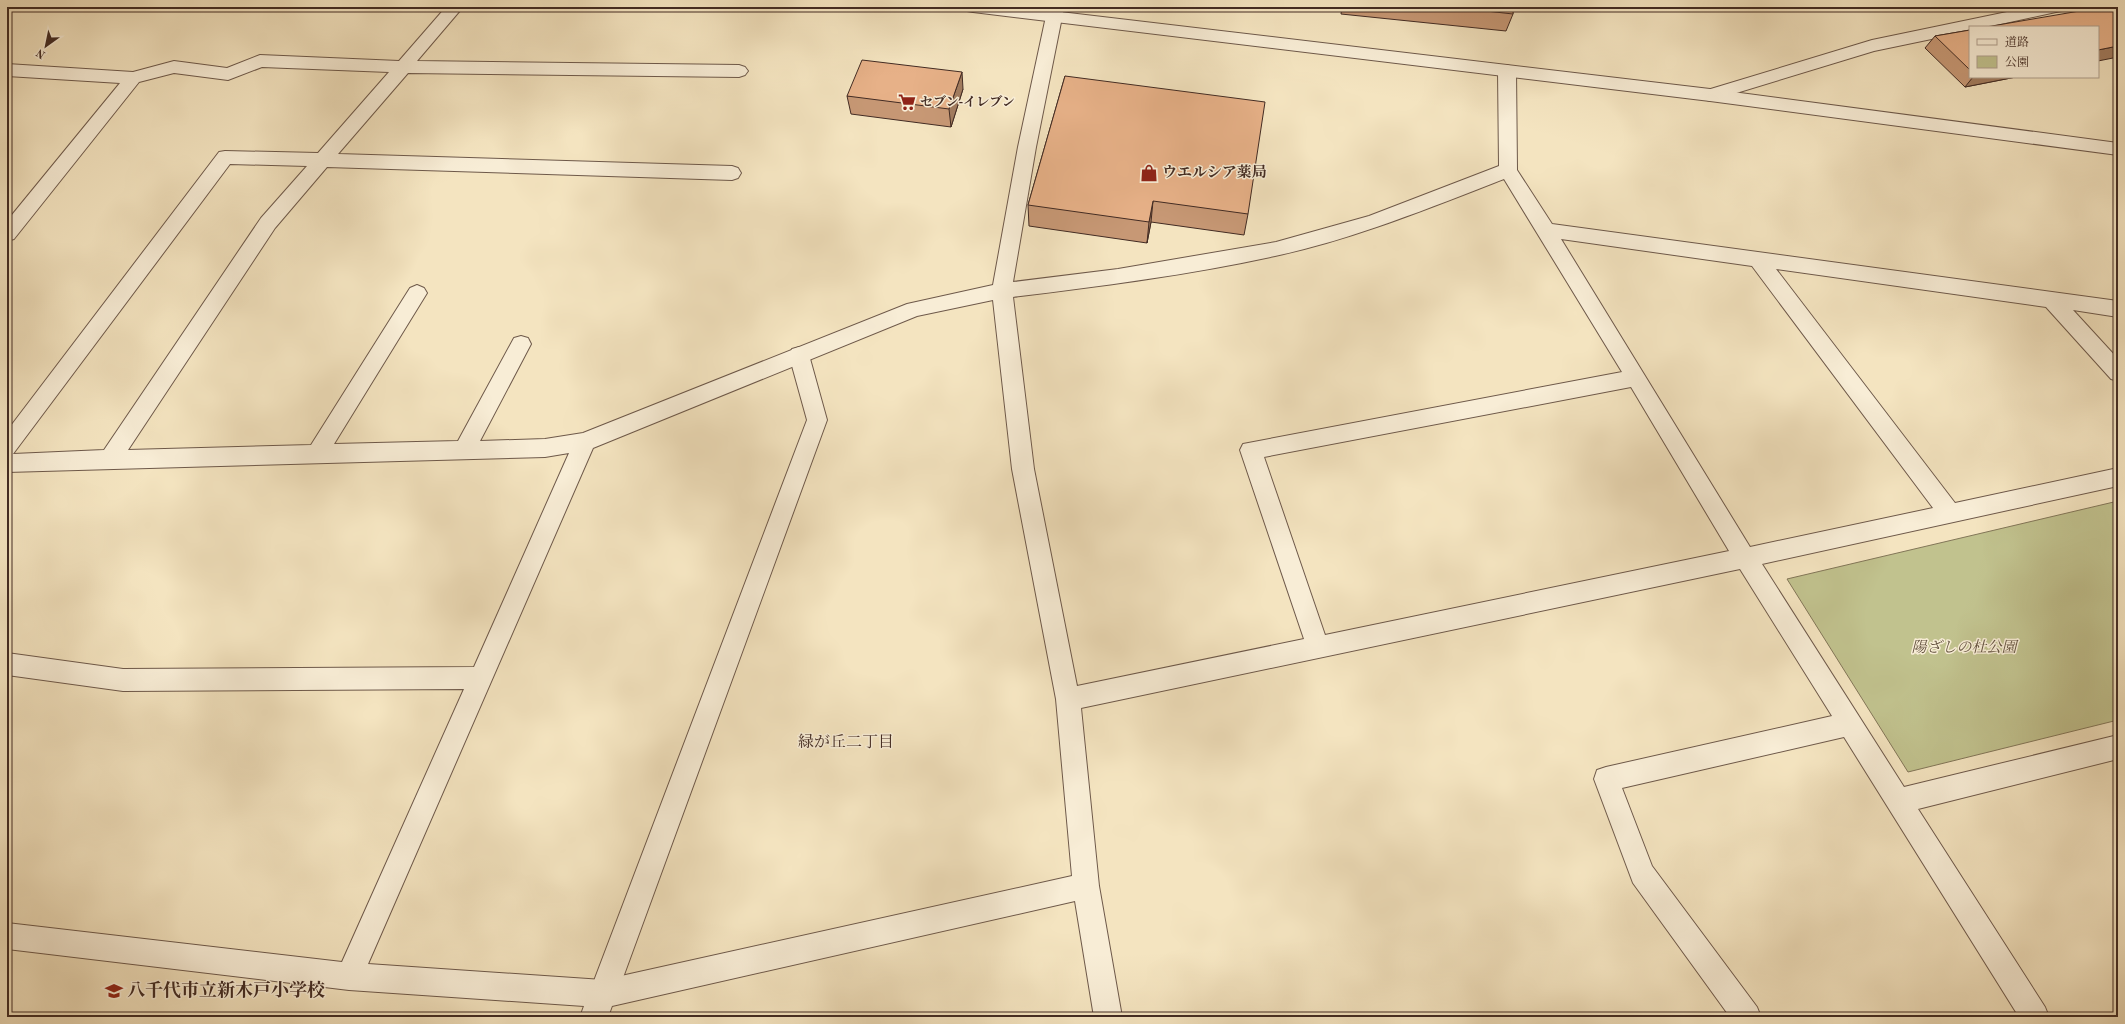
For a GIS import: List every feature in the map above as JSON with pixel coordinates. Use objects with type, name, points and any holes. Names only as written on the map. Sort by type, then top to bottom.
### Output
[{"type":"street","points":[[110,459],[268,223],[455,7]]},
{"type":"street","points":[[973,7],[1055,12],[1507,71],[1710,95],[2118,149]]},
{"type":"street","points":[[1710,95],[1872,46],[2055,7]]},
{"type":"street","points":[[1055,12],[1027,147],[1002,291],[1023,469],[1068,699],[1086,886],[1108,1017]]},
{"type":"street","points":[[7,70],[133,78],[174,67],[228,74],[260,61],[403,67],[739,71]]},
{"type":"street","points":[[1507,71],[1508,170],[1745,558],[2035,1017]]},
{"type":"street","points":[[7,234],[133,78]]},
{"type":"street","points":[[7,447],[225,157],[732,173]]},
{"type":"street","points":[[7,463],[317,453],[545,448],[585,442],[914,309],[1002,291],[1118,276],[1276,249],[1374,222],[1508,170]]},
{"type":"street","points":[[1546,230],[2118,309]]},
{"type":"street","points":[[1758,259],[1950,514]]},
{"type":"street","points":[[317,453],[416,293]]},
{"type":"street","points":[[2052,300],[2118,373]]},
{"type":"street","points":[[464,450],[521,344]]},
{"type":"street","points":[[598,1005],[817,420],[799,355]]},
{"type":"street","points":[[1318,648],[1251,450],[1636,378]]},
{"type":"street","points":[[349,976],[585,442]]},
{"type":"street","points":[[1068,699],[1745,558],[2118,477]]},
{"type":"street","points":[[7,664],[123,680],[482,678]]},
{"type":"street","points":[[1747,1017],[1642,874],[1606,779],[1850,724]]},
{"type":"street","points":[[1898,801],[2118,747]]},
{"type":"street","points":[[7,936],[598,1005],[1086,886]]},
{"type":"green space","name":"陽ざしの杜公園","points":[[2118,501],[2118,720],[1908,772],[1787,579]]},
{"type":"building","points":[[1450,7],[1513,7],[1513,14]]},
{"type":"building","points":[[2103,7],[2118,7],[2118,46],[2099,50],[2099,26],[1992,26]]},
{"type":"building","points":[[1969,30],[1969,69],[1935,36]]},
{"type":"building","points":[[862,60],[962,72],[949,109],[847,96]]},
{"type":"building","name":"ウエルシア薬局","points":[[1065,76],[1265,102],[1248,214],[1153,201],[1149,222],[1028,205]]},
{"type":"place","name":"セブン-イレブン","points":[[907,102]]},
{"type":"place","name":"ウエルシア薬局","points":[[1149,173]]},
{"type":"place","name":"八千代市立新木戸小学校","points":[[114,991]]},
{"type":"district","name":"緑が丘二丁目","points":[[846,743]]}]
